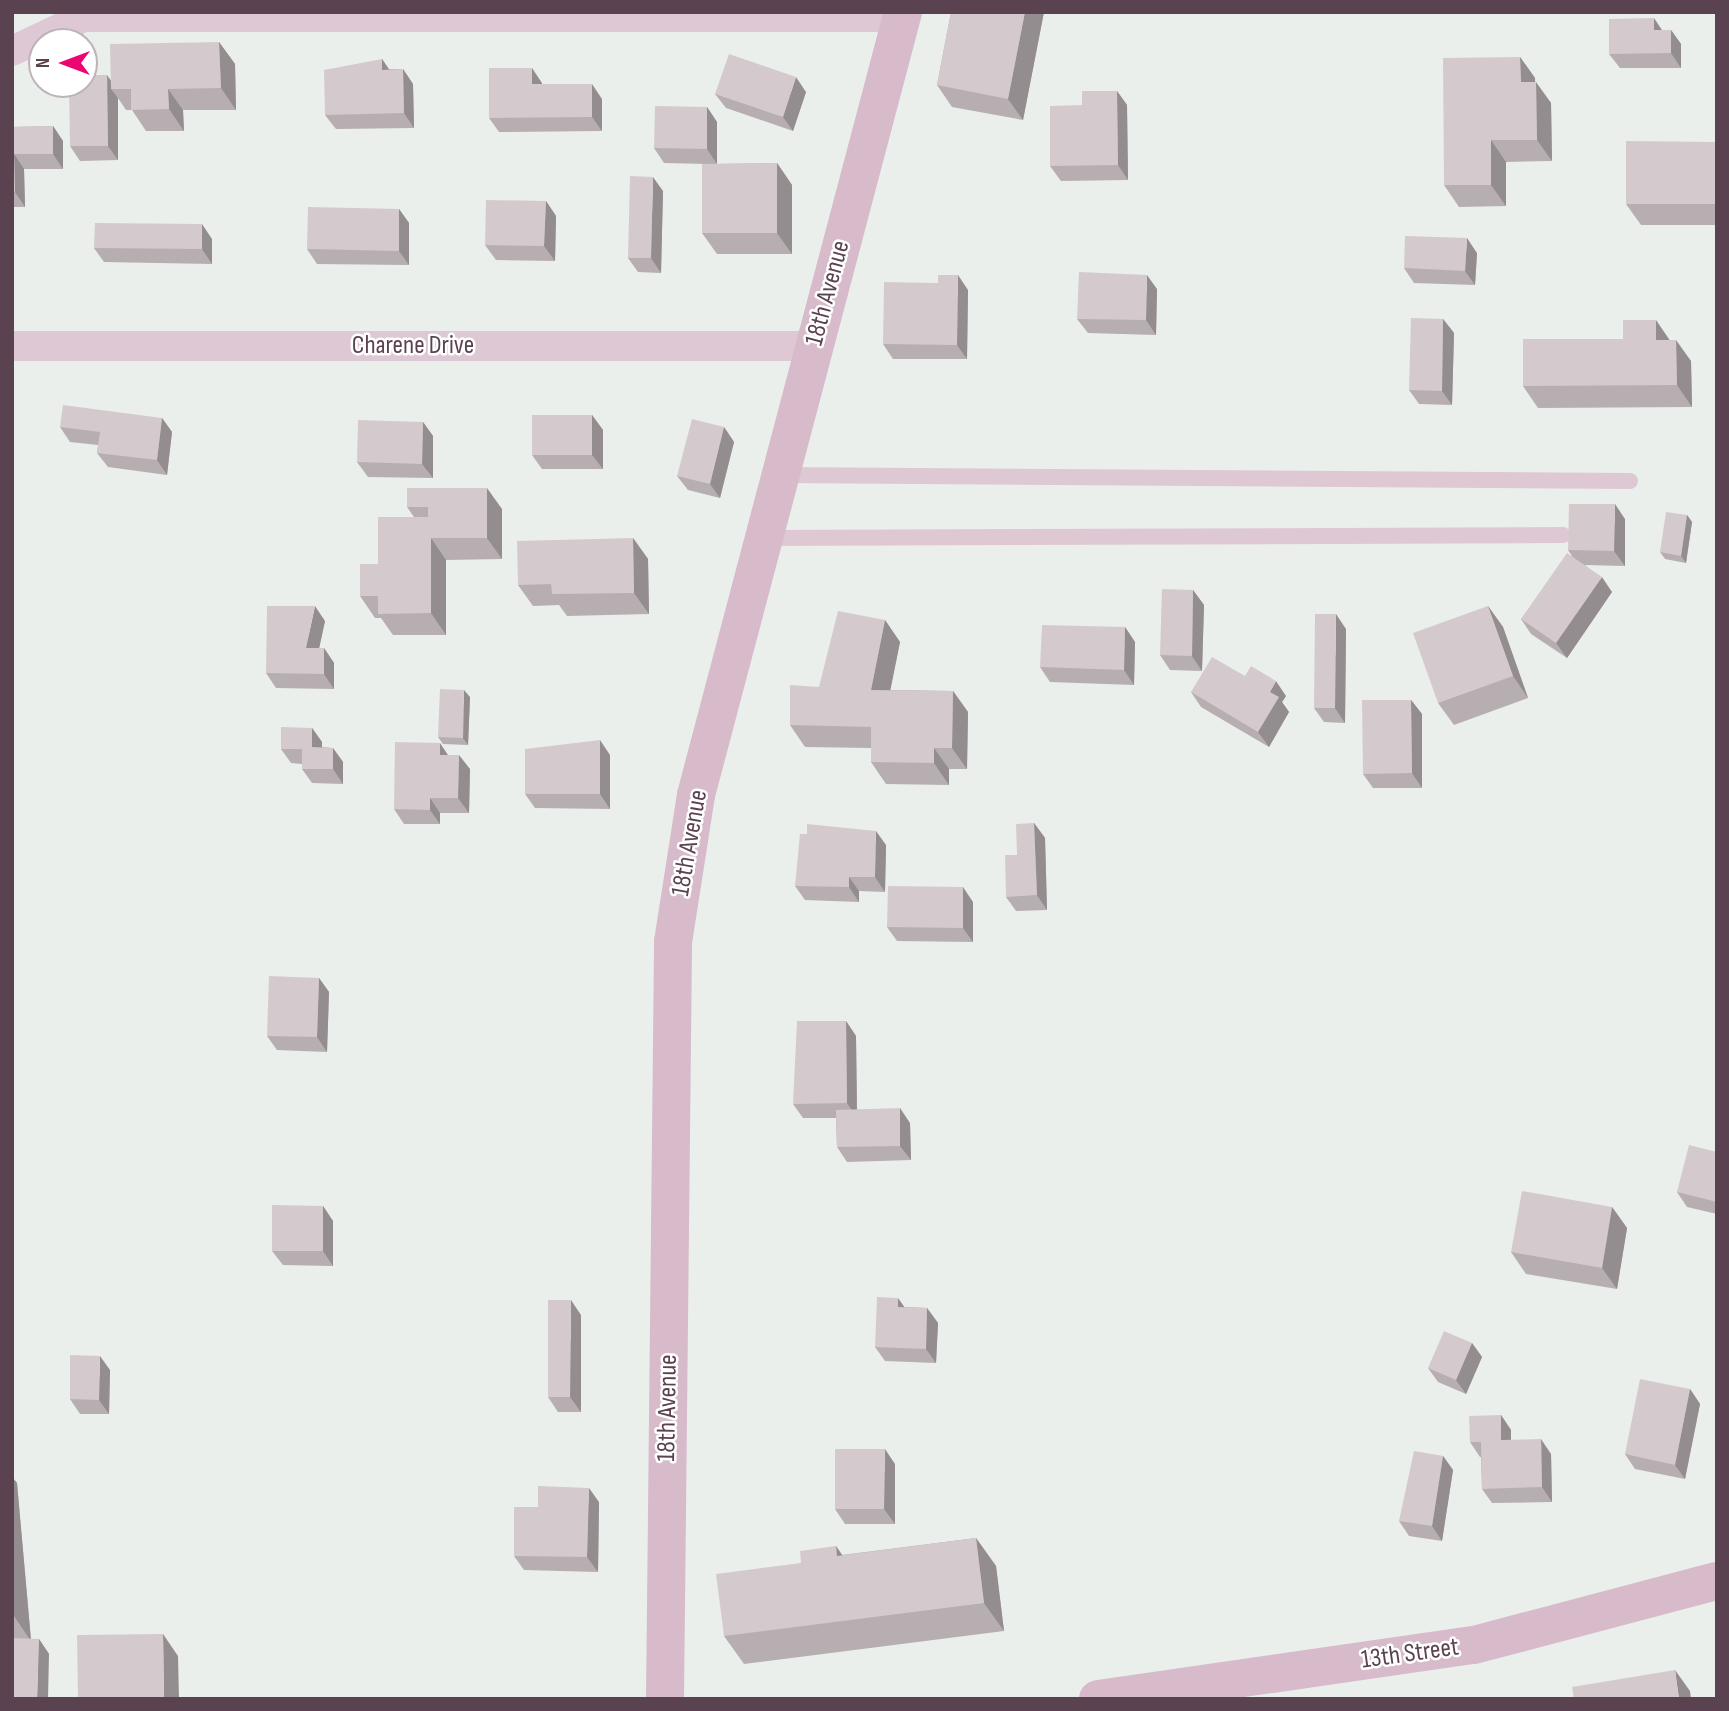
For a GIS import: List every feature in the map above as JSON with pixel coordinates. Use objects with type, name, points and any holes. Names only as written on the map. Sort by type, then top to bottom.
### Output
[{"type":"street","points":[[12,51],[84,17],[903,15]]},
{"type":"street","name":"18th Avenue","points":[[665,1699],[673,942],[696,795],[903,15]]},
{"type":"street","name":"Charene Drive","points":[[12,346],[813,346]]},
{"type":"street","name":"13th Street","points":[[1098,1699],[1475,1645],[1717,1581]]},
{"type":"lane","points":[[780,475],[1630,481]]},
{"type":"lane","points":[[763,538],[1563,535]]},
{"type":"building","points":[[951,12],[1025,12],[1008,99],[937,85]]},
{"type":"building","points":[[1654,18],[1654,30],[1671,30],[1671,53],[1609,54],[1609,19]]},
{"type":"building","points":[[219,42],[221,88],[168,89],[169,109],[131,110],[131,89],[111,89],[110,44]]},
{"type":"building","points":[[729,54],[796,77],[783,117],[715,94]]},
{"type":"building","points":[[1520,57],[1521,82],[1536,82],[1537,140],[1491,140],[1491,185],[1444,185],[1443,58]]},
{"type":"building","points":[[382,59],[382,70],[403,69],[404,113],[325,115],[324,70]]},
{"type":"building","points":[[489,68],[532,68],[532,84],[592,84],[592,117],[489,118]]},
{"type":"building","points":[[98,75],[107,75],[108,146],[70,146],[69,98],[98,98]]},
{"type":"building","points":[[1082,91],[1117,91],[1118,165],[1050,166],[1050,106],[1082,105]]},
{"type":"building","points":[[655,106],[707,107],[707,149],[654,148]]},
{"type":"building","points":[[53,126],[53,154],[14,154],[15,192],[12,192],[12,127]]},
{"type":"building","points":[[1626,141],[1717,142],[1717,204],[1626,204]]},
{"type":"building","points":[[777,163],[777,233],[702,233],[702,164]]},
{"type":"building","points":[[630,176],[653,177],[651,258],[628,258]]},
{"type":"building","points":[[486,200],[546,201],[544,246],[485,245]]},
{"type":"building","points":[[308,207],[399,209],[399,251],[307,249]]},
{"type":"building","points":[[95,223],[202,224],[202,249],[94,248]]},
{"type":"building","points":[[1405,236],[1467,238],[1465,271],[1404,268]]},
{"type":"building","points":[[1079,272],[1147,275],[1146,320],[1077,319]]},
{"type":"building","points":[[938,275],[958,275],[957,345],[883,344],[884,282],[938,283]]},
{"type":"building","points":[[1411,318],[1443,319],[1442,391],[1409,390]]},
{"type":"building","points":[[1623,320],[1656,320],[1656,340],[1676,340],[1677,385],[1523,386],[1523,339],[1623,339]]},
{"type":"building","points":[[63,405],[162,418],[157,460],[97,453],[100,432],[60,427]]},
{"type":"building","points":[[532,415],[592,415],[592,455],[532,455]]},
{"type":"building","points":[[692,419],[724,427],[710,484],[677,476]]},
{"type":"building","points":[[358,420],[423,422],[422,464],[357,462]]},
{"type":"building","points":[[407,488],[487,488],[487,538],[431,538],[431,613],[378,614],[378,596],[360,596],[360,564],[378,564],[378,517],[428,517],[428,507],[407,507]]},
{"type":"building","points":[[1569,504],[1615,504],[1614,551],[1568,550]]},
{"type":"building","points":[[1666,512],[1687,515],[1681,556],[1660,552]]},
{"type":"building","points":[[633,538],[634,593],[552,594],[551,584],[518,585],[517,541]]},
{"type":"building","points":[[1567,553],[1602,577],[1556,643],[1521,619]]},
{"type":"building","points":[[1162,589],[1193,590],[1192,656],[1160,655]]},
{"type":"building","points":[[267,606],[315,606],[306,648],[324,648],[324,674],[266,673]]},
{"type":"building","points":[[1488,606],[1513,676],[1438,703],[1413,633]]},
{"type":"building","points":[[838,611],[885,620],[871,690],[953,691],[952,748],[934,748],[934,763],[871,762],[871,727],[790,725],[790,685],[819,687]]},
{"type":"building","points":[[1315,614],[1336,614],[1335,708],[1314,708]]},
{"type":"building","points":[[1042,625],[1125,627],[1124,670],[1040,667]]},
{"type":"building","points":[[1212,657],[1245,676],[1251,666],[1276,681],[1270,692],[1279,697],[1258,732],[1191,692]]},
{"type":"building","points":[[440,689],[464,690],[463,738],[438,737]]},
{"type":"building","points":[[1362,700],[1411,700],[1412,773],[1363,774]]},
{"type":"building","points":[[281,727],[312,728],[312,747],[333,748],[333,769],[302,769],[302,749],[281,749]]},
{"type":"building","points":[[600,740],[600,794],[525,794],[525,749]]},
{"type":"building","points":[[395,742],[440,743],[440,755],[459,755],[458,798],[430,798],[430,810],[394,809]]},
{"type":"building","points":[[1034,823],[1037,895],[1006,897],[1005,855],[1017,855],[1016,824]]},
{"type":"building","points":[[807,824],[876,831],[875,877],[849,877],[849,887],[795,886],[800,834],[807,834]]},
{"type":"building","points":[[888,886],[963,887],[963,928],[887,927]]},
{"type":"building","points":[[269,976],[319,978],[317,1037],[267,1036]]},
{"type":"building","points":[[797,1021],[846,1021],[847,1103],[793,1104]]},
{"type":"building","points":[[900,1108],[900,1146],[837,1147],[836,1110]]},
{"type":"building","points":[[1689,1145],[1717,1152],[1717,1202],[1677,1192]]},
{"type":"building","points":[[1522,1191],[1612,1207],[1602,1268],[1511,1252]]},
{"type":"building","points":[[272,1205],[323,1206],[323,1251],[272,1251]]},
{"type":"building","points":[[877,1297],[898,1298],[898,1307],[927,1308],[926,1349],[875,1347]]},
{"type":"building","points":[[548,1300],[571,1300],[570,1397],[548,1397]]},
{"type":"building","points":[[1444,1331],[1472,1343],[1456,1380],[1428,1368]]},
{"type":"building","points":[[70,1355],[100,1356],[99,1400],[70,1399]]},
{"type":"building","points":[[1640,1379],[1690,1389],[1675,1465],[1625,1454]]},
{"type":"building","points":[[1501,1415],[1501,1440],[1541,1439],[1542,1487],[1482,1489],[1481,1442],[1470,1442],[1469,1416]]},
{"type":"building","points":[[835,1449],[885,1449],[884,1509],[835,1509]]},
{"type":"building","points":[[1414,1451],[1443,1456],[1432,1526],[1399,1521]]},
{"type":"building","points":[[538,1486],[589,1488],[587,1557],[514,1556],[514,1507],[538,1507]]},
{"type":"building","points":[[976,1538],[984,1603],[724,1636],[716,1574],[801,1563],[800,1551],[836,1546],[837,1556]]},
{"type":"building","points":[[163,1634],[164,1699],[78,1699],[77,1635]]},
{"type":"building","points":[[12,1638],[39,1639],[37,1699],[12,1699]]},
{"type":"building","points":[[1675,1670],[1679,1699],[1574,1699],[1572,1687]]}]
